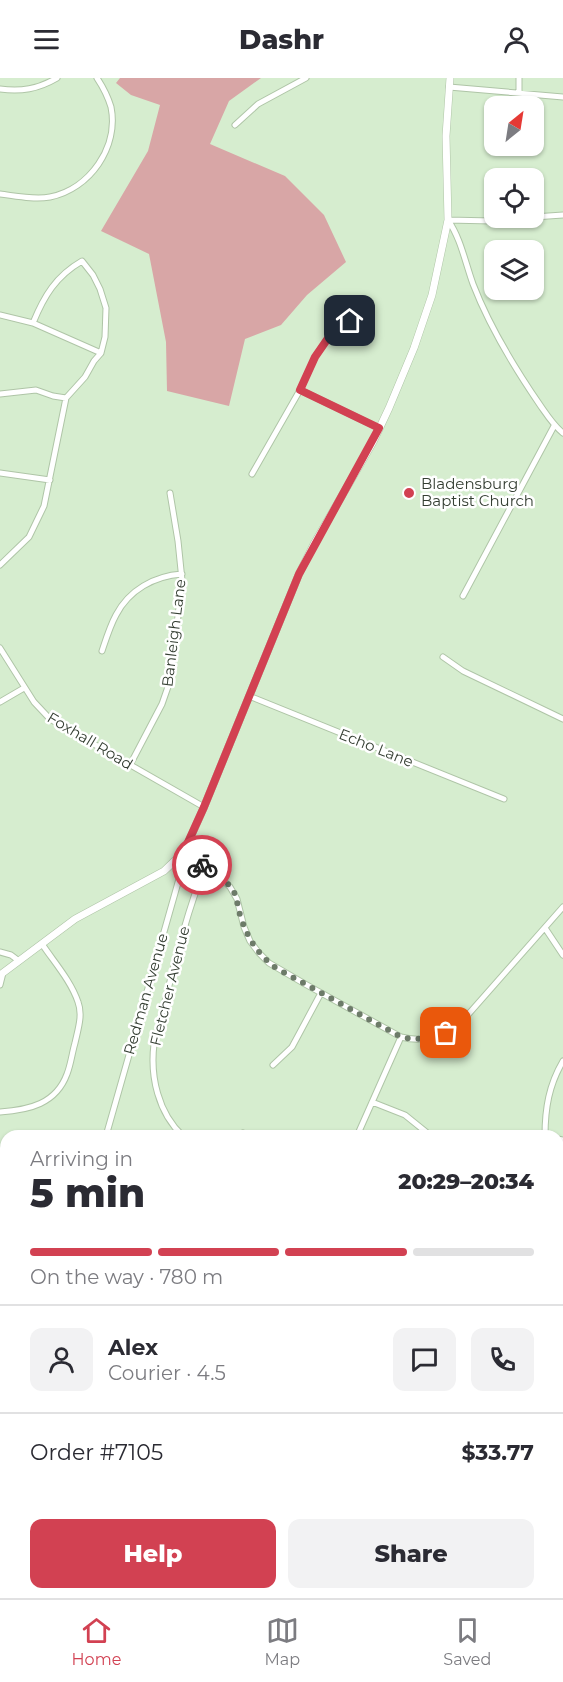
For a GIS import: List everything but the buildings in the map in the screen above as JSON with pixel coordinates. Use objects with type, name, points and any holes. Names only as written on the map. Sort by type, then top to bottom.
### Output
[{"type":"street","points":[[0,89],[32,89],[57,78]]},
{"type":"street","points":[[0,194],[30,198],[50,197],[68,192],[93,172],[107,147],[112,120],[108,99],[97,78]]},
{"type":"street","points":[[235,125],[258,104],[306,78]]},
{"type":"street","points":[[0,985],[2,974],[84,913],[164,871],[184,852],[299,574],[389,408],[423,323],[432,295],[448,220],[446,164],[450,78]]},
{"type":"street","points":[[519,78],[519,92]]},
{"type":"street","points":[[449,87],[563,97]]},
{"type":"street","points":[[544,216],[563,215]]},
{"type":"street","points":[[448,220],[484,221]]},
{"type":"street","points":[[448,220],[457,234],[476,291],[500,339],[520,375],[554,426],[563,433]]},
{"type":"street","points":[[0,565],[28,537],[44,506],[66,398],[85,377],[101,353],[105,337],[106,308],[96,282],[82,261],[64,274],[46,294],[33,323]]},
{"type":"street","points":[[252,474],[300,390],[315,357],[333,331],[367,310]]},
{"type":"street","points":[[0,315],[33,323],[101,353]]},
{"type":"street","points":[[0,394],[36,390],[66,398]]},
{"type":"street","points":[[300,390],[379,428]]},
{"type":"street","points":[[463,596],[554,426]]},
{"type":"street","points":[[0,473],[50,480]]},
{"type":"street","name":"Banleigh Lane","points":[[130,765],[160,710],[170,681],[182,574],[170,493]]},
{"type":"street","points":[[102,651],[116,615],[128,598],[150,582],[166,576],[182,574]]},
{"type":"street","name":"Foxhall Road","points":[[0,648],[24,688],[50,719],[204,807]]},
{"type":"street","points":[[443,657],[463,671],[563,719]]},
{"type":"street","points":[[0,702],[24,688]]},
{"type":"street","name":"Echo Lane","points":[[249,696],[504,799]]},
{"type":"street","points":[[184,852],[221,878],[234,892],[250,941],[259,953],[276,968],[408,1039],[424,1039],[455,1029],[563,907]]},
{"type":"street","name":"Redman Avenue","points":[[108,1130],[181,872],[184,852]]},
{"type":"street","name":"Fletcher Avenue","points":[[174,1130],[158,1096],[155,1083],[154,1044],[179,948],[205,867]]},
{"type":"street","points":[[545,928],[563,955]]},
{"type":"street","points":[[0,1112],[40,1105],[47,1101],[59,1089],[70,1067],[80,1017],[79,1003],[71,986],[42,944]]},
{"type":"street","points":[[0,952],[20,960]]},
{"type":"street","points":[[273,1065],[292,1047],[321,993]]},
{"type":"street","points":[[360,1130],[401,1037]]},
{"type":"street","points":[[545,1130],[548,1098],[563,1061]]},
{"type":"street","points":[[372,1102],[405,1115],[424,1130]]},
{"type":"shaded area","points":[[120,78],[261,78],[229,101],[210,144],[285,176],[324,215],[346,262],[307,295],[281,325],[245,339],[229,406],[167,391],[166,342],[149,254],[101,231],[148,151],[160,105],[131,95],[116,83]]},
{"type":"way so far","points":[[202,865],[216,873],[234,892],[250,941],[259,953],[276,968],[401,1037],[424,1039],[446,1033]]},
{"type":"place","name":"Bladensburg Baptist Church","points":[[409,493]]},
{"type":"route","points":[[202,865],[184,852],[185,849],[299,574],[379,428],[300,390],[315,357],[333,331],[350,321]]}]
